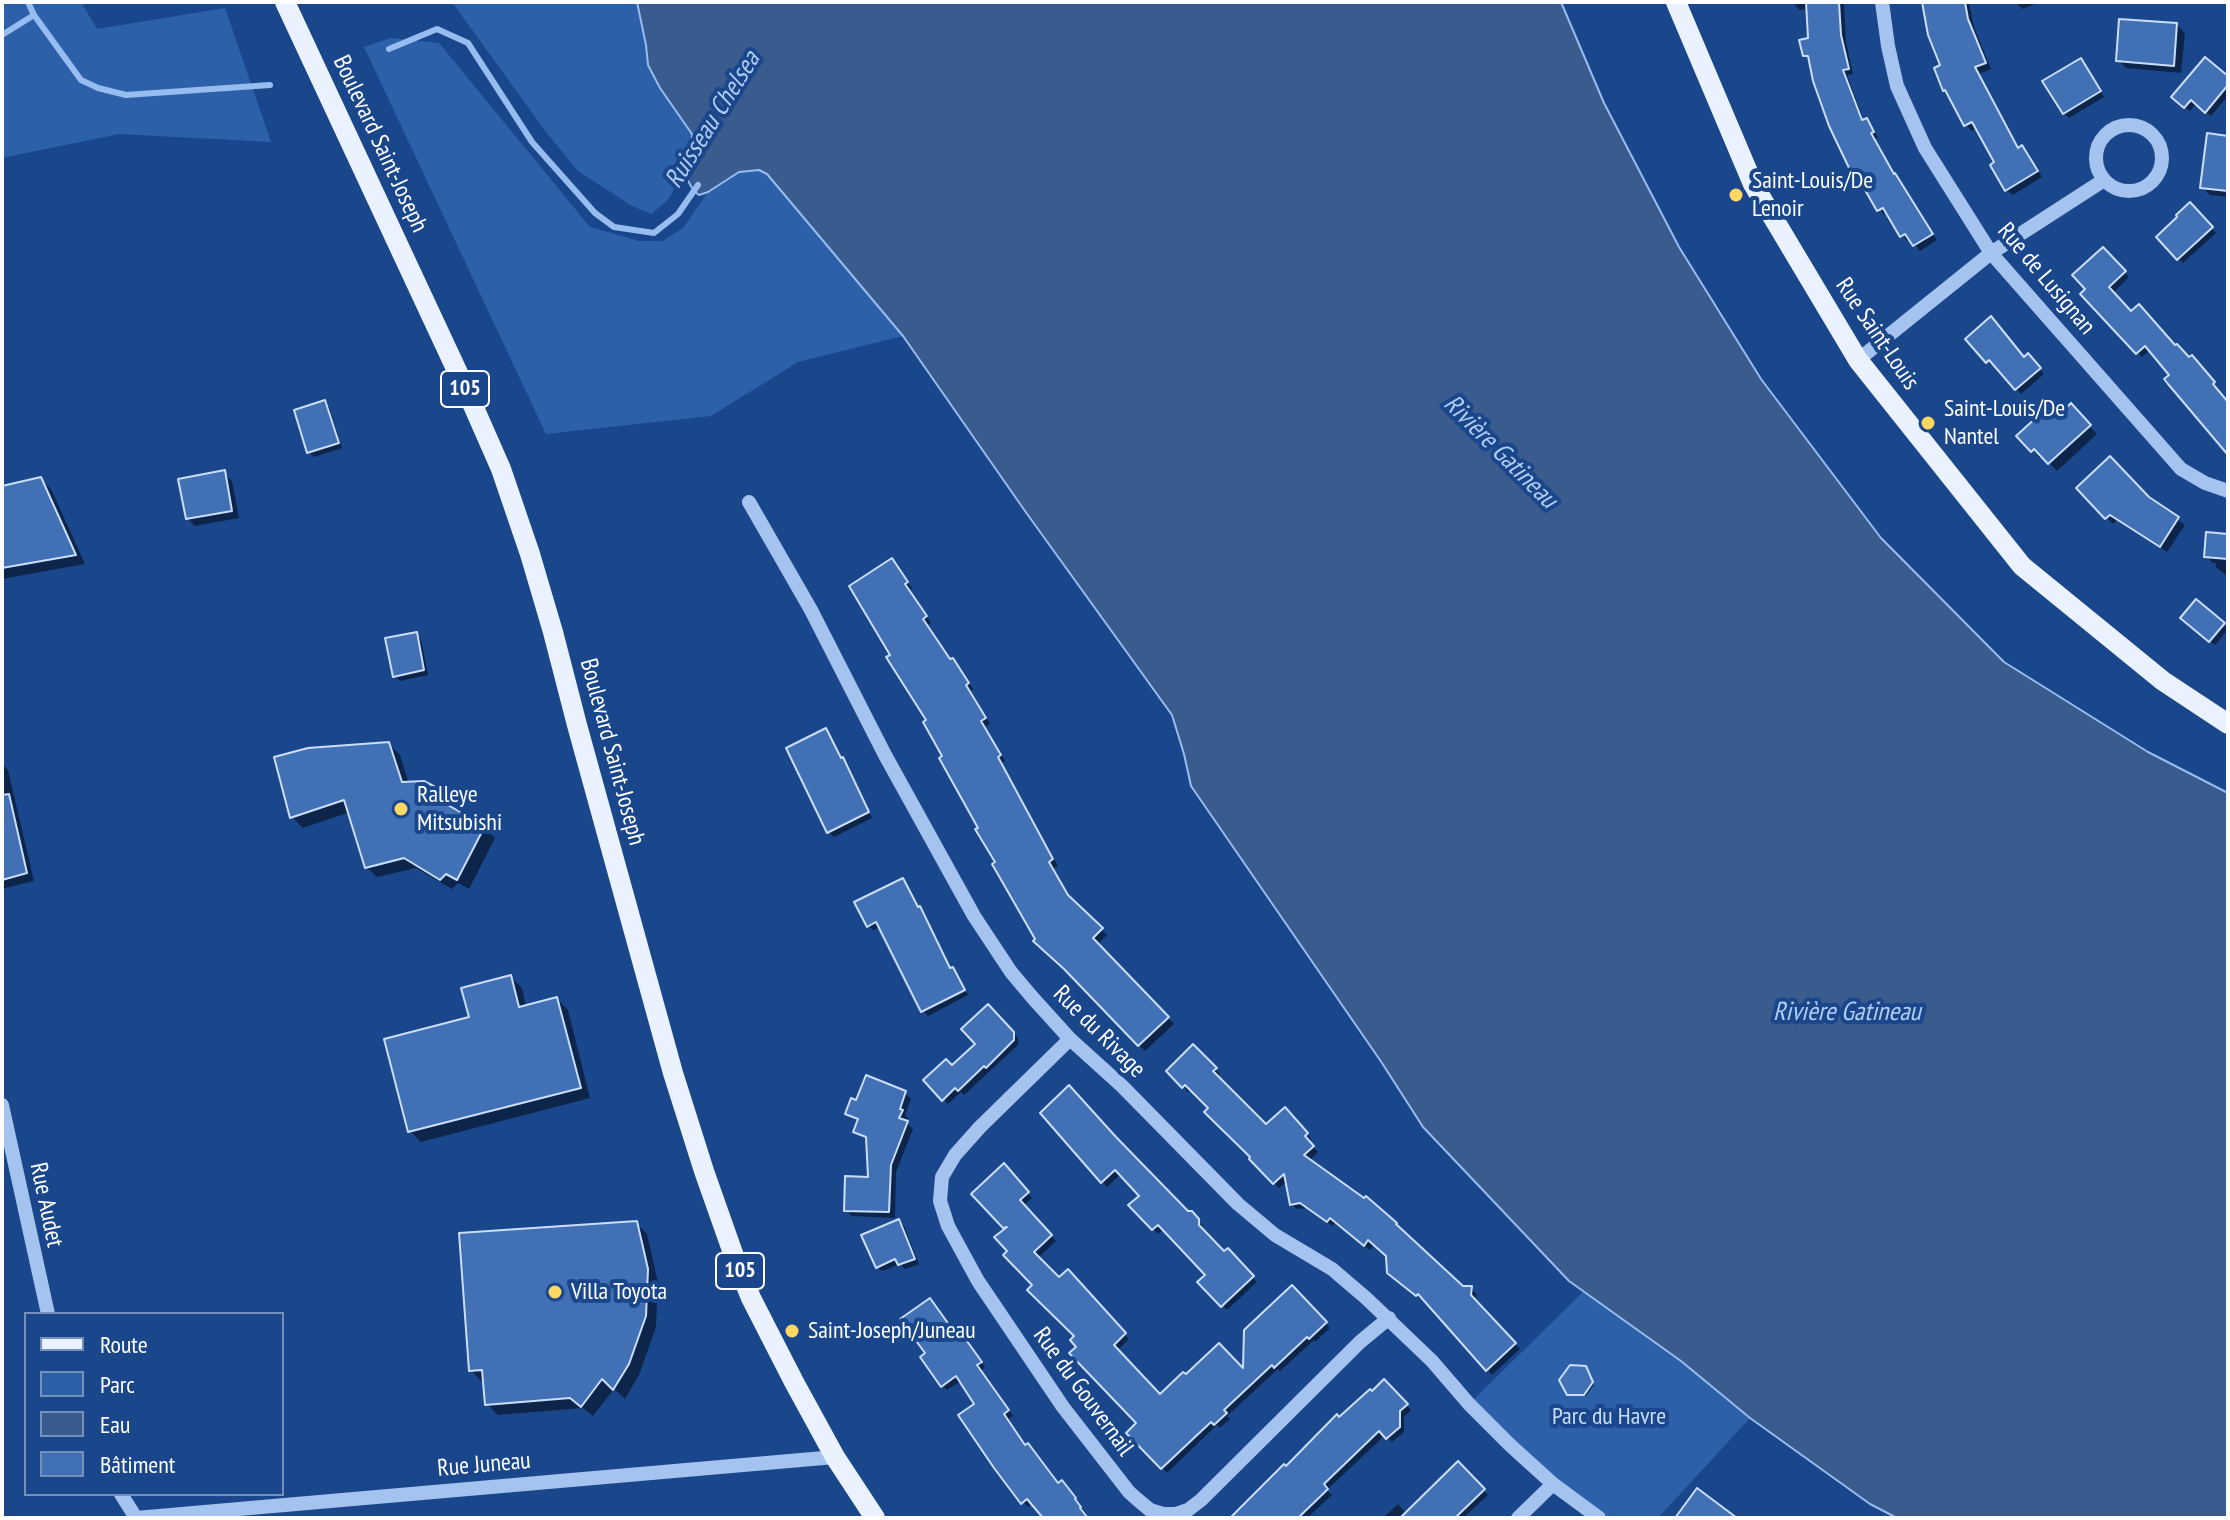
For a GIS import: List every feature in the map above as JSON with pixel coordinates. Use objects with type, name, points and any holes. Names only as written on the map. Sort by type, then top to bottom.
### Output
[{"type":"main road","name":"Boulevard Saint-Joseph","points":[[285,2],[501,469],[553,632],[638,948],[707,1182],[751,1298],[835,1457],[875,1518]]},
{"type":"main road","name":"Rue Saint-Louis","points":[[1676,2],[1753,184],[1858,360],[2022,566],[2163,681],[2228,724]]},
{"type":"street","name":"Rue de Lusignan","points":[[1882,2],[1897,86],[1925,148],[1991,253],[2181,469],[2205,483],[2228,491]]},
{"type":"street","points":[[2127,126],[2137,127],[2155,138],[2162,159],[2154,180],[2134,191],[2123,191],[2104,180],[2096,161],[2101,141],[2108,133],[2127,126]]},
{"type":"street","points":[[1858,360],[1991,253],[2104,180]]},
{"type":"street","name":"Rue du Rivage","points":[[749,502],[811,610],[885,755],[974,916],[1011,972],[1070,1039],[1122,1086],[1238,1204],[1262,1225],[1332,1269],[1389,1318],[1477,1412],[1553,1484],[1599,1518]]},
{"type":"street","name":"Rue du Gouvernail","points":[[1070,1039],[955,1155],[942,1177],[940,1201],[948,1226],[978,1281],[1063,1407],[1138,1500],[1150,1510],[1163,1514],[1188,1510],[1360,1342],[1389,1318]]},
{"type":"street","name":"Rue Audet","points":[[2,1105],[48,1312]]},
{"type":"street","name":"Rue Juneau","points":[[136,1518],[835,1457]]},
{"type":"street","points":[[1518,1518],[1553,1484]]},
{"type":"street","points":[[122,1496],[136,1518]]},
{"type":"green space","points":[[2,2],[81,2],[97,29],[225,8],[271,142],[119,134],[2,158]]},
{"type":"green space","points":[[452,2],[637,2],[648,65],[692,134],[692,153],[668,200],[651,214],[632,206],[578,171]]},
{"type":"green space","points":[[391,38],[439,43],[590,227],[639,241],[662,241],[683,228],[708,192],[739,172],[759,170],[767,174],[903,336],[798,362],[711,416],[546,434],[364,47]]},
{"type":"green space","name":"Parc du Havre","points":[[1584,1291],[1681,1361],[1750,1418],[1658,1518],[1599,1518],[1469,1404]]},
{"type":"water","name":"Rivière Gatineau","points":[[637,2],[1561,2],[1604,103],[1679,247],[1761,379],[1881,538],[2004,662],[2148,752],[2228,793],[2228,1518],[1897,1518],[1870,1504],[1750,1418],[1681,1361],[1569,1281],[1423,1127],[1191,786],[1172,715],[903,336],[767,174],[759,170],[739,172],[708,192],[699,195],[694,191],[686,169],[692,153],[692,134],[648,65]]},
{"type":"building","points":[[1806,2],[1839,2],[1841,35],[1849,69],[1843,70],[1862,120],[1867,118],[1874,132],[1871,133],[1894,174],[1933,234],[1913,246],[1905,234],[1900,237],[1883,208],[1877,211],[1853,169],[1850,170],[1829,126],[1808,56],[1803,56],[1799,40],[1808,38]]},
{"type":"building","points":[[1922,2],[1965,2],[1968,19],[1986,63],[1975,67],[2018,148],[2022,145],[2038,171],[2005,191],[1990,165],[1994,162],[1972,122],[1964,126],[1943,91],[1934,68],[1940,65],[1928,35]]},
{"type":"building","points":[[2119,19],[2177,23],[2174,66],[2116,61]]},
{"type":"building","points":[[2205,57],[2228,76],[2228,85],[2205,113],[2191,100],[2184,108],[2171,97]]},
{"type":"building","points":[[2081,58],[2101,91],[2063,114],[2042,81]]},
{"type":"building","points":[[2207,133],[2228,136],[2228,191],[2200,188]]},
{"type":"building","points":[[2190,202],[2213,227],[2177,260],[2156,237]]},
{"type":"building","points":[[2103,247],[2126,271],[2109,287],[2131,311],[2139,304],[2175,345],[2189,357],[2192,355],[2228,402],[2228,455],[2164,379],[2169,375],[2145,346],[2136,354],[2080,294],[2085,289],[2072,275]]},
{"type":"building","points":[[1991,316],[2024,357],[2028,353],[2041,368],[2015,390],[1989,360],[1986,363],[1965,339]]},
{"type":"building","points":[[325,400],[339,443],[307,453],[294,410]]},
{"type":"building","points":[[2071,403],[2091,425],[2048,464],[2016,436],[2051,404],[2060,414]]},
{"type":"building","points":[[2110,456],[2149,497],[2179,517],[2160,547],[2110,515],[2105,519],[2076,488]]},
{"type":"building","points":[[225,470],[232,511],[186,519],[178,479]]},
{"type":"building","points":[[41,477],[76,555],[2,568],[2,486]]},
{"type":"building","points":[[2206,532],[2228,534],[2228,559],[2204,557]]},
{"type":"building","points":[[892,558],[927,616],[923,619],[969,683],[966,685],[986,718],[981,721],[1001,755],[998,757],[1053,859],[1049,862],[1068,895],[1103,928],[1093,938],[1169,1017],[1138,1046],[1033,941],[1035,939],[992,864],[995,862],[975,829],[978,828],[939,758],[942,756],[923,722],[926,720],[886,657],[890,655],[849,586]]},
{"type":"building","points":[[2196,599],[2225,623],[2209,642],[2180,618]]},
{"type":"building","points":[[417,632],[424,670],[393,677],[385,638]]},
{"type":"building","points":[[826,728],[869,812],[827,833],[786,748]]},
{"type":"building","name":"Ralleye Mitsubishi","points":[[389,742],[402,782],[424,781],[443,791],[439,800],[485,826],[457,880],[446,874],[440,880],[404,858],[365,868],[344,800],[290,818],[274,757],[308,748]]},
{"type":"building","points":[[9,794],[27,873],[2,880],[2,795]]},
{"type":"building","points":[[903,878],[950,968],[953,967],[965,990],[921,1012],[876,922],[867,927],[854,902]]},
{"type":"building","points":[[511,975],[519,1007],[557,997],[581,1088],[408,1132],[384,1039],[469,1017],[461,988]]},
{"type":"building","points":[[988,1004],[1014,1032],[1014,1040],[986,1068],[984,1066],[958,1091],[955,1088],[942,1101],[923,1080],[946,1059],[952,1065],[975,1044],[961,1029]]},
{"type":"building","points":[[1193,1044],[1217,1068],[1213,1071],[1266,1124],[1285,1107],[1308,1133],[1305,1136],[1314,1146],[1304,1155],[1364,1198],[1366,1196],[1463,1286],[1472,1286],[1471,1295],[1516,1343],[1486,1371],[1418,1294],[1416,1296],[1387,1273],[1386,1256],[1368,1240],[1364,1246],[1330,1218],[1327,1222],[1300,1203],[1290,1205],[1284,1174],[1273,1184],[1204,1112],[1208,1108],[1166,1071]]},
{"type":"building","points":[[866,1075],[906,1091],[899,1118],[908,1121],[891,1165],[889,1212],[844,1211],[845,1176],[868,1177],[866,1137],[853,1132],[858,1119],[845,1114],[851,1098],[856,1100]]},
{"type":"building","points":[[1069,1085],[1188,1211],[1192,1211],[1199,1219],[1199,1225],[1224,1251],[1228,1248],[1254,1276],[1221,1307],[1197,1282],[1205,1275],[1158,1225],[1152,1230],[1128,1205],[1139,1196],[1115,1170],[1101,1183],[1040,1113]]},
{"type":"building","points":[[1004,1163],[1029,1192],[1020,1200],[1052,1235],[1034,1252],[1059,1277],[1068,1269],[1126,1333],[1114,1345],[1160,1394],[1219,1343],[1243,1368],[1244,1330],[1292,1285],[1327,1322],[1274,1368],[1272,1365],[1224,1410],[1227,1413],[1214,1425],[1211,1422],[1161,1469],[1126,1433],[1136,1423],[1069,1353],[1076,1347],[1070,1340],[1074,1336],[1027,1290],[1032,1285],[1003,1255],[1007,1251],[994,1237],[1007,1227],[1003,1228],[971,1194]]},
{"type":"building","points":[[899,1219],[915,1259],[898,1265],[895,1259],[876,1268],[861,1235]]},
{"type":"building","name":"Villa Toyota","points":[[637,1221],[648,1269],[646,1316],[629,1364],[613,1390],[602,1379],[581,1407],[570,1398],[485,1405],[482,1370],[469,1371],[459,1233]]},
{"type":"building","points":[[930,1298],[955,1333],[959,1330],[982,1362],[977,1365],[1009,1410],[1004,1414],[1025,1445],[1028,1443],[1058,1483],[1062,1480],[1088,1518],[1043,1518],[1027,1499],[1021,1504],[994,1468],[958,1415],[974,1404],[956,1376],[941,1387],[920,1357],[925,1353],[900,1319]]},
{"type":"building","points":[[1570,1365],[1586,1366],[1593,1382],[1584,1395],[1567,1395],[1559,1380]]},
{"type":"building","points":[[1384,1379],[1408,1404],[1400,1411],[1400,1427],[1386,1439],[1379,1431],[1324,1484],[1328,1489],[1298,1518],[1230,1518],[1337,1414],[1339,1417]]},
{"type":"building","points":[[1458,1461],[1485,1489],[1455,1518],[1400,1518]]},
{"type":"building","points":[[1697,1488],[1737,1518],[1675,1518]]},
{"type":"waterway","name":"Ruisseau Chelsea","points":[[28,2],[81,80],[98,88],[126,95],[270,85]]},
{"type":"waterway","points":[[2,35],[34,15]]},
{"type":"waterway","name":"Ruisseau Chelsea","points":[[389,49],[437,29],[468,43],[532,142],[595,213],[614,227],[654,233],[678,214],[698,185]]},
{"type":"place","name":"Saint-Louis/De Lenoir","points":[[1736,195]]},
{"type":"place","name":"Saint-Louis/De Nantel","points":[[1928,423]]},
{"type":"place","name":"Ralleye Mitsubishi","points":[[401,809]]},
{"type":"place","name":"Villa Toyota","points":[[555,1292]]},
{"type":"place","name":"Saint-Joseph/Juneau","points":[[792,1331]]}]
